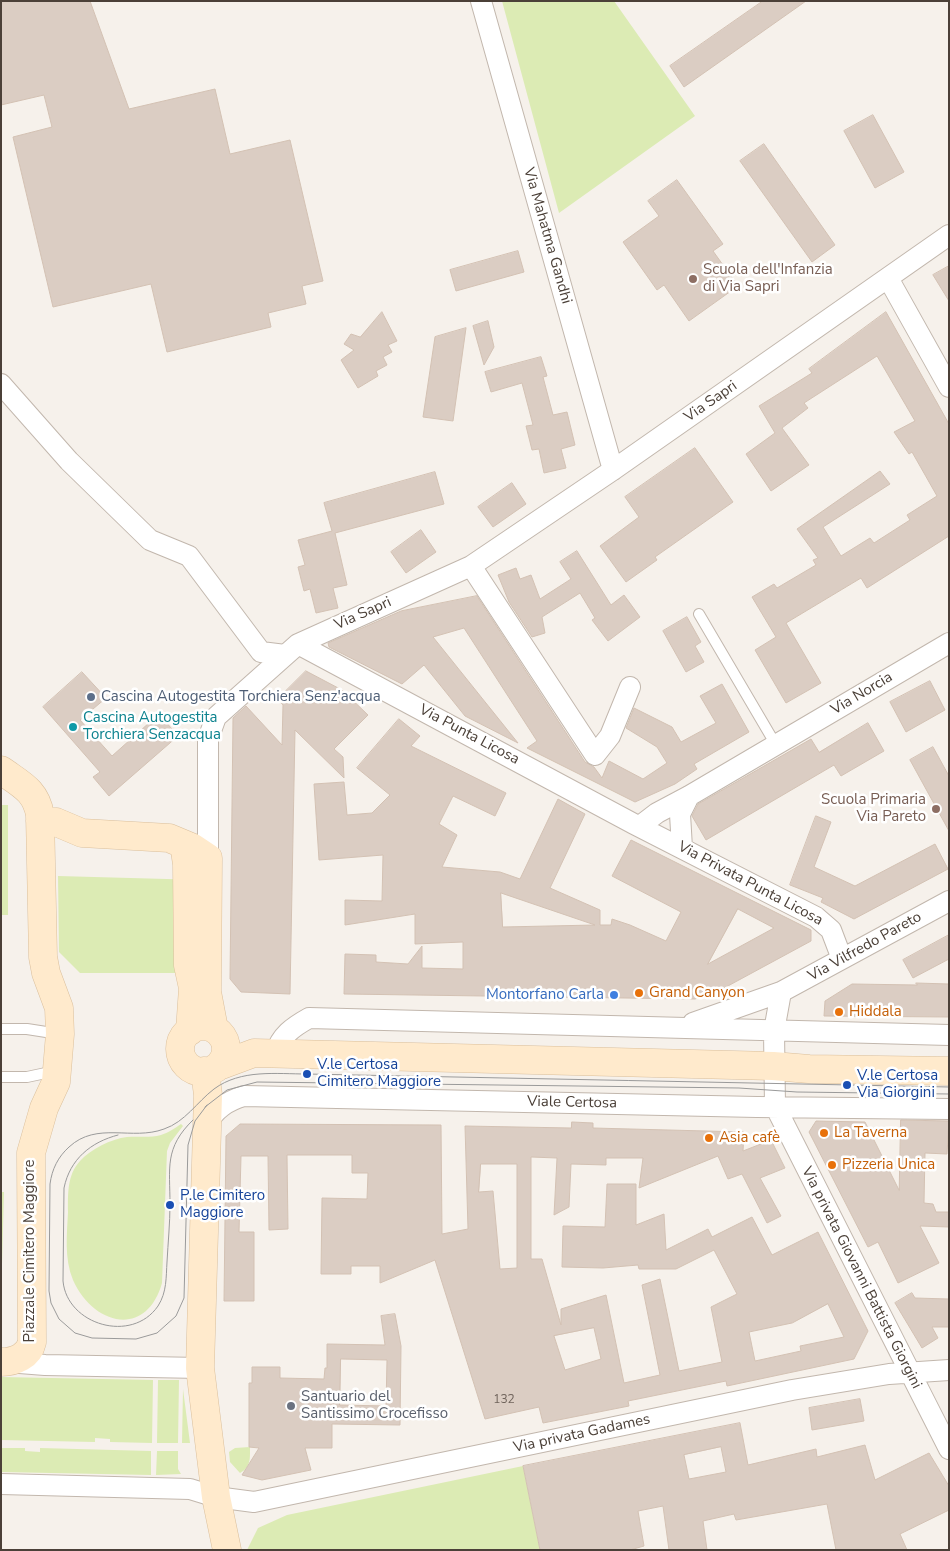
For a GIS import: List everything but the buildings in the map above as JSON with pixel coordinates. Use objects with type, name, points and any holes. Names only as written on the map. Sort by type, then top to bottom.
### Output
[{"type":"main road","points":[[1,770],[30,792],[39,811],[56,822],[82,833],[169,838],[193,848],[208,858],[207,992],[209,1032]]},
{"type":"main road","name":"Piazzale Cimitero Maggiore","points":[[4,1362],[24,1355],[31,1348],[31,1153],[44,1108],[56,1082],[58,1071],[59,1008],[46,973],[44,957],[39,811]]},
{"type":"main road","points":[[184,844],[187,864],[188,965],[193,988],[209,1032],[226,1053],[212,1069],[208,1095],[200,1368],[216,1497],[228,1550]]},
{"type":"main road","points":[[265,1053],[209,1032],[182,1042],[182,1055],[189,1066],[196,1070],[212,1069],[265,1053],[773,1066],[808,1069],[949,1071]]},
{"type":"street","name":"Via Mahatma Gandhi","points":[[481,1],[613,470]]},
{"type":"street","name":"Via Sapri","points":[[291,649],[471,566],[613,470],[949,235]]},
{"type":"street","points":[[888,278],[949,387]]},
{"type":"street","points":[[1,384],[68,461],[150,540],[189,556],[262,652],[291,649]]},
{"type":"street","points":[[471,566],[595,755],[610,736],[630,687]]},
{"type":"street","name":"Via Norcia","points":[[640,826],[657,813],[949,643]]},
{"type":"street","points":[[208,858],[208,738],[211,727],[216,717],[291,649]]},
{"type":"street","name":"Via Punta Licosa","points":[[291,649],[640,826]]},
{"type":"street","points":[[682,848],[680,814],[689,796]]},
{"type":"street","name":"Via Privata Punta Licosa","points":[[640,826],[821,920],[831,930],[842,959]]},
{"type":"street","name":"Via Vilfredo Pareto","points":[[781,992],[949,901]]},
{"type":"street","points":[[682,1027],[781,992],[774,1030],[775,1106]]},
{"type":"street","points":[[265,1053],[294,1026],[309,1018],[949,1036]]},
{"type":"street","name":"Viale Certosa","points":[[206,1125],[212,1115],[224,1104],[244,1096],[949,1109]]},
{"type":"street","name":"Via privata Giovanni Battista Giorgini","points":[[775,1106],[908,1372],[949,1448]]},
{"type":"street","name":"Piazzale Cimitero Maggiore","points":[[4,1362],[45,1365],[200,1368]]},
{"type":"street","name":"Via privata Gadames","points":[[216,1497],[254,1502],[792,1390],[908,1372],[949,1370]]},
{"type":"street","points":[[1,1484],[190,1489],[216,1497]]},
{"type":"lane","points":[[700,614],[776,745]]},
{"type":"lane","points":[[1,1029],[27,1029],[60,1034]]},
{"type":"lane","points":[[1,1077],[27,1077],[58,1071]]},
{"type":"green space","points":[[502,1],[614,1],[695,116],[559,213]]},
{"type":"green space","points":[[1,805],[8,805],[8,915],[1,915]]},
{"type":"green space","points":[[58,876],[203,880],[205,973],[80,973],[59,952]]},
{"type":"green space","points":[[181,1124],[183,1126],[170,1143],[167,1151],[162,1283],[154,1301],[144,1312],[132,1319],[119,1319],[106,1315],[93,1307],[82,1295],[70,1272],[67,1255],[67,1237],[70,1179],[80,1161],[95,1149],[108,1142],[127,1137],[161,1135]]},
{"type":"green space","points":[[1,1192],[4,1192],[1,1301]]},
{"type":"green space","points":[[1,1377],[153,1380],[152,1443],[110,1442],[110,1439],[95,1438],[95,1442],[1,1440]]},
{"type":"green space","points":[[158,1380],[179,1380],[178,1443],[157,1443]]},
{"type":"green space","points":[[183,1389],[190,1443],[182,1443]]},
{"type":"green space","points":[[250,1447],[248,1465],[240,1473],[230,1462],[229,1452],[235,1448]]},
{"type":"green space","points":[[1,1448],[25,1448],[25,1451],[40,1452],[40,1448],[151,1451],[151,1475],[1,1472]]},
{"type":"green space","points":[[157,1451],[178,1451],[178,1469],[181,1474],[156,1475]]},
{"type":"green space","points":[[523,1466],[540,1550],[247,1550],[258,1528],[287,1515]]},
{"type":"tram line","points":[[207,1105],[195,1121],[188,1145],[184,1298],[176,1316],[157,1333],[136,1339],[92,1338],[75,1333],[59,1319],[51,1303],[49,1291],[50,1184],[52,1173],[59,1159],[69,1147],[80,1139],[91,1135],[152,1132],[171,1126],[185,1117],[214,1089],[236,1078],[247,1075],[283,1074],[949,1087]]},
{"type":"tram line","points":[[205,1107],[227,1090],[257,1082],[739,1088],[797,1092],[949,1094]]},
{"type":"tram line","points":[[118,1135],[99,1142],[83,1153],[71,1168],[67,1178],[64,1188],[63,1281],[67,1296],[76,1309],[88,1318],[102,1324],[118,1326],[133,1324],[147,1318],[161,1301],[166,1279],[171,1159],[177,1140],[193,1120]]},
{"type":"place","name":"Scuola dell'Infanzia di Via Sapri","points":[[693,279]]},
{"type":"place","name":"Cascina Autogestita Torchiera Senz'acqua","points":[[91,697]]},
{"type":"place","name":"Cascina Autogestita Torchiera Senzacqua","points":[[73,727]]},
{"type":"place","name":"Scuola Primaria Via Pareto","points":[[936,809]]},
{"type":"place","name":"Grand Canyon","points":[[639,993]]},
{"type":"place","name":"Montorfano Carla","points":[[614,995]]},
{"type":"place","name":"Hiddala","points":[[839,1012]]},
{"type":"place","name":"V.le Certosa Cimitero Maggiore","points":[[307,1074]]},
{"type":"place","name":"V.le Certosa Via Giorgini","points":[[847,1085]]},
{"type":"place","name":"La Taverna","points":[[824,1133]]},
{"type":"place","name":"Asia cafè","points":[[709,1138]]},
{"type":"place","name":"Pizzeria Unica","points":[[832,1165]]},
{"type":"place","name":"P.le Cimitero Maggiore","points":[[170,1205]]},
{"type":"place","name":"Santuario del Santissimo Crocefisso","points":[[291,1406]]}]
